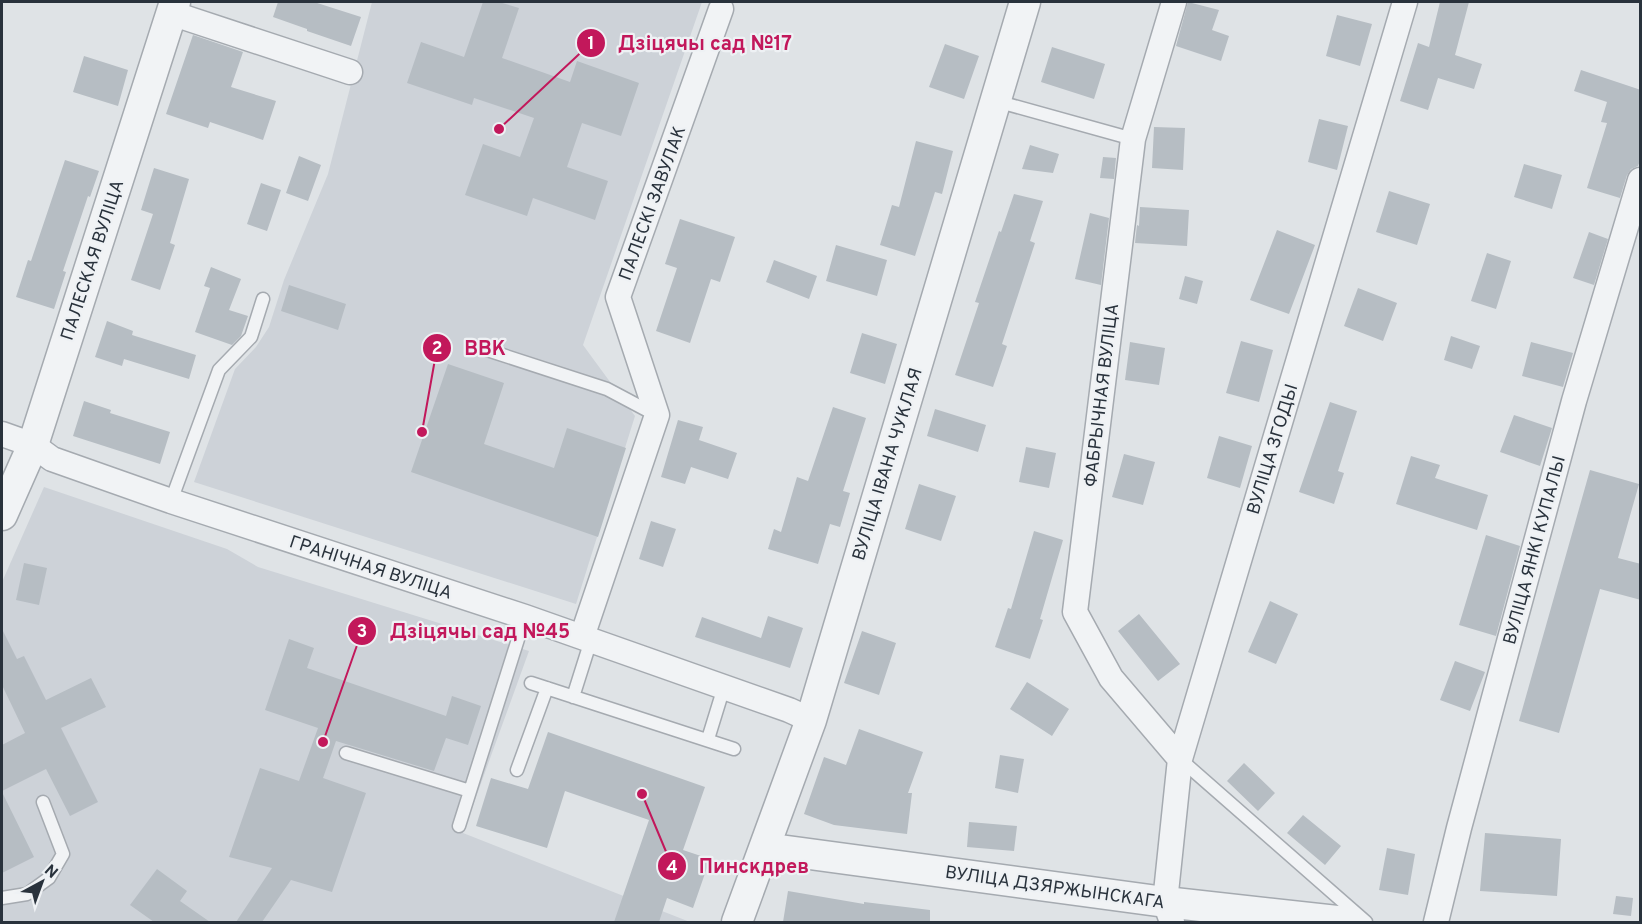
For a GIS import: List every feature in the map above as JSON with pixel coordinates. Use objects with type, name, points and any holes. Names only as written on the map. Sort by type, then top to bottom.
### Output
[{"type":"street","name":"ВУЛІЦА ІВАНА ЧУКЛАЯ","points":[[737,922],[811,720],[1025,2]]},
{"type":"street","name":"ФАБРЫЧНАЯ ВУЛІЦА","points":[[1174,2],[1133,139],[1075,612],[1111,678],[1180,759]]},
{"type":"street","name":"ВУЛІЦА ЗГОДЫ","points":[[1168,912],[1180,759],[1405,2]]},
{"type":"street","points":[[173,7],[350,72]]},
{"type":"street","name":"ПАЛЕСКАЯ ВУЛІЦА","points":[[2,515],[33,445],[173,7]]},
{"type":"street","name":"ПАЛЕСКІ ЗАВУЛАК","points":[[657,416],[618,297],[721,9]]},
{"type":"street","name":"ВУЛІЦА ЯНКІ КУПАЛЫ","points":[[1436,922],[1574,401],[1641,180]]},
{"type":"street","points":[[586,639],[657,416]]},
{"type":"street","name":"ГРАНІЧНАЯ ВУЛІЦА","points":[[2,434],[33,445],[52,459],[171,501],[525,617],[789,710],[811,720]]},
{"type":"street","name":"ВУЛІЦА ДЗЯРЖЫНСКАГА","points":[[765,848],[1168,912],[1346,922]]},
{"type":"lane","points":[[995,100],[1133,139]]},
{"type":"lane","points":[[171,501],[219,370],[251,337],[263,299]]},
{"type":"lane","points":[[478,347],[607,389],[657,416]]},
{"type":"lane","points":[[459,826],[525,617]]},
{"type":"lane","points":[[573,697],[586,639]]},
{"type":"lane","points":[[531,683],[734,749]]},
{"type":"lane","points":[[708,739],[724,687]]},
{"type":"lane","points":[[518,770],[547,688]]},
{"type":"lane","points":[[346,753],[470,791]]},
{"type":"lane","points":[[1180,759],[1366,922]]},
{"type":"lane","points":[[2,898],[27,894],[49,878],[63,854],[43,802]]},
{"type":"shaded area","points":[[372,2],[702,2],[583,345],[635,416],[576,604],[194,482],[235,369],[256,347],[269,327],[284,280],[328,174]]},
{"type":"shaded area","points":[[44,487],[227,549],[258,567],[529,651],[463,833],[690,922],[2,922],[2,582]]},
{"type":"building","points":[[278,2],[314,2],[361,17],[351,46],[273,17]]},
{"type":"building","points":[[483,2],[499,2],[519,8],[502,58],[570,82],[577,61],[639,83],[621,136],[582,123],[567,167],[608,181],[595,220],[533,198],[527,216],[465,195],[483,144],[520,157],[534,118],[474,98],[472,105],[407,83],[421,42],[464,57]]},
{"type":"building","points":[[1188,2],[1219,10],[1212,30],[1229,36],[1221,61],[1176,46]]},
{"type":"building","points":[[1440,2],[1469,2],[1455,55],[1482,64],[1474,89],[1438,78],[1428,110],[1400,101],[1418,43],[1429,47]]},
{"type":"building","points":[[1337,15],[1372,24],[1360,66],[1326,56]]},
{"type":"building","points":[[193,35],[243,52],[231,87],[276,101],[263,140],[210,122],[208,128],[166,114]]},
{"type":"building","points":[[945,44],[979,56],[964,99],[929,87]]},
{"type":"building","points":[[1052,47],[1105,64],[1094,99],[1041,82]]},
{"type":"building","points":[[84,56],[128,70],[118,106],[73,92]]},
{"type":"building","points":[[1581,70],[1641,90],[1641,158],[1638,166],[1631,169],[1627,175],[1620,198],[1587,188],[1607,123],[1601,122],[1607,102],[1574,91]]},
{"type":"building","points":[[1319,119],[1348,126],[1337,170],[1308,162]]},
{"type":"building","points":[[1154,127],[1185,128],[1183,170],[1152,168]]},
{"type":"building","points":[[916,141],[953,151],[942,194],[935,192],[915,256],[880,245],[892,205],[899,207]]},
{"type":"building","points":[[1030,145],[1059,154],[1053,173],[1022,169]]},
{"type":"building","points":[[299,156],[321,165],[308,201],[286,193]]},
{"type":"building","points":[[1103,157],[1116,158],[1114,179],[1100,178]]},
{"type":"building","points":[[65,160],[99,171],[90,197],[88,196],[63,271],[66,272],[54,309],[16,297],[28,260],[31,261]]},
{"type":"building","points":[[1524,164],[1562,175],[1552,209],[1514,197]]},
{"type":"building","points":[[154,168],[189,179],[170,243],[175,245],[160,290],[131,280],[153,214],[141,210]]},
{"type":"building","points":[[261,183],[281,190],[267,231],[247,224]]},
{"type":"building","points":[[1389,191],[1430,204],[1417,245],[1376,232]]},
{"type":"building","points":[[1014,194],[1043,201],[1030,241],[1035,243],[1002,344],[1007,346],[993,387],[955,375],[979,303],[975,302]]},
{"type":"building","points":[[1140,207],[1189,210],[1187,246],[1135,243]]},
{"type":"building","points":[[1090,213],[1109,218],[1101,285],[1075,279]]},
{"type":"building","points":[[680,219],[735,237],[720,282],[711,279],[690,343],[656,331],[677,268],[665,264]]},
{"type":"building","points":[[1277,230],[1315,245],[1289,314],[1250,300]]},
{"type":"building","points":[[1589,232],[1608,239],[1594,285],[1573,278]]},
{"type":"building","points":[[836,245],[887,260],[877,296],[826,281]]},
{"type":"building","points":[[1487,253],[1511,261],[1496,309],[1471,301]]},
{"type":"building","points":[[774,260],[817,276],[809,299],[766,282]]},
{"type":"building","points":[[211,267],[241,279],[229,310],[248,316],[241,336],[232,345],[195,332],[210,288],[204,286]]},
{"type":"building","points":[[1185,276],[1203,281],[1197,304],[1179,299]]},
{"type":"building","points":[[289,285],[346,304],[338,330],[281,311]]},
{"type":"building","points":[[1358,288],[1397,303],[1383,341],[1344,326]]},
{"type":"building","points":[[107,321],[133,331],[132,335],[196,355],[189,379],[124,359],[122,366],[95,357]]},
{"type":"building","points":[[862,333],[897,344],[885,384],[850,373]]},
{"type":"building","points":[[1451,336],[1480,346],[1472,369],[1444,360]]},
{"type":"building","points":[[1241,341],[1273,350],[1259,402],[1226,393]]},
{"type":"building","points":[[1130,342],[1165,348],[1159,385],[1125,380]]},
{"type":"building","points":[[1531,342],[1573,353],[1563,387],[1522,376]]},
{"type":"building","points":[[448,364],[504,383],[484,444],[554,468],[567,428],[626,448],[598,537],[411,472]]},
{"type":"building","points":[[84,401],[111,410],[110,413],[170,432],[160,464],[73,436]]},
{"type":"building","points":[[1330,402],[1357,411],[1338,471],[1344,473],[1334,504],[1299,492]]},
{"type":"building","points":[[833,407],[866,418],[843,491],[850,493],[840,527],[830,524],[818,564],[768,549],[774,529],[781,532],[797,477],[808,481]]},
{"type":"building","points":[[935,409],[986,425],[978,452],[927,436]]},
{"type":"building","points":[[1514,415],[1552,428],[1540,466],[1500,452]]},
{"type":"building","points":[[678,420],[703,427],[699,440],[737,453],[728,479],[691,467],[685,484],[661,477]]},
{"type":"building","points":[[1219,436],[1252,446],[1240,488],[1207,478]]},
{"type":"building","points":[[1026,447],[1056,453],[1049,488],[1019,482]]},
{"type":"building","points":[[1124,454],[1155,462],[1143,505],[1112,497]]},
{"type":"building","points":[[1411,456],[1440,465],[1435,478],[1488,495],[1477,530],[1396,504]]},
{"type":"building","points":[[1590,470],[1639,484],[1618,558],[1641,564],[1641,600],[1600,589],[1559,733],[1519,721]]},
{"type":"building","points":[[919,484],[956,496],[941,541],[905,529]]},
{"type":"building","points":[[651,521],[676,529],[663,567],[639,559]]},
{"type":"building","points":[[1034,531],[1063,540],[1040,619],[1043,620],[1030,659],[995,647],[1008,608],[1011,609]]},
{"type":"building","points":[[1486,535],[1520,546],[1496,636],[1459,625]]},
{"type":"building","points":[[24,563],[47,568],[39,605],[16,600]]},
{"type":"building","points":[[1270,601],[1298,614],[1276,664],[1248,652]]},
{"type":"building","points":[[1139,614],[1180,664],[1158,681],[1118,631]]},
{"type":"building","points":[[768,616],[803,628],[790,668],[695,637],[702,617],[761,638]]},
{"type":"building","points":[[2,629],[17,659],[24,656],[46,700],[91,678],[106,707],[61,728],[98,802],[70,816],[46,769],[2,791],[2,745],[25,733],[2,685]]},
{"type":"building","points":[[862,631],[896,643],[879,695],[844,683]]},
{"type":"building","points":[[289,639],[314,648],[307,668],[446,716],[452,696],[481,706],[468,745],[446,738],[434,771],[336,741],[323,778],[366,793],[332,892],[291,880],[262,922],[236,922],[272,868],[229,857],[260,768],[299,781],[318,728],[265,710]]},
{"type":"building","points":[[1455,661],[1485,672],[1470,711],[1440,700]]},
{"type":"building","points":[[1027,682],[1069,709],[1052,736],[1010,709]]},
{"type":"building","points":[[859,729],[923,752],[908,793],[912,793],[907,834],[834,825],[804,814],[824,757],[846,765]]},
{"type":"building","points":[[548,732],[705,787],[683,850],[710,859],[693,908],[667,898],[659,922],[614,922],[649,820],[565,791],[547,848],[476,826],[491,778],[528,789]]},
{"type":"building","points":[[1000,755],[1024,759],[1018,793],[995,788]]},
{"type":"building","points":[[1244,763],[1275,793],[1258,811],[1227,781]]},
{"type":"building","points":[[2,792],[34,857],[2,873]]},
{"type":"building","points":[[1303,815],[1341,846],[1325,865],[1287,833]]},
{"type":"building","points":[[969,822],[1017,826],[1014,851],[967,847]]},
{"type":"building","points":[[1485,833],[1561,839],[1557,896],[1480,891]]},
{"type":"building","points":[[1387,848],[1415,854],[1408,895],[1379,890]]},
{"type":"building","points":[[157,869],[187,891],[180,901],[210,922],[154,922],[130,905]]},
{"type":"building","points":[[788,891],[864,904],[864,902],[930,910],[930,922],[783,922]]},
{"type":"building","points":[[1616,896],[1633,898],[1631,916],[1613,914]]},
{"type":"place","name":"Дзіцячы сад №17","points":[[499,129]]},
{"type":"place","name":"ВВК","points":[[422,432]]},
{"type":"place","name":"Дзіцячы сад №45","points":[[323,742]]},
{"type":"place","name":"Пинскдрев","points":[[642,794]]}]
